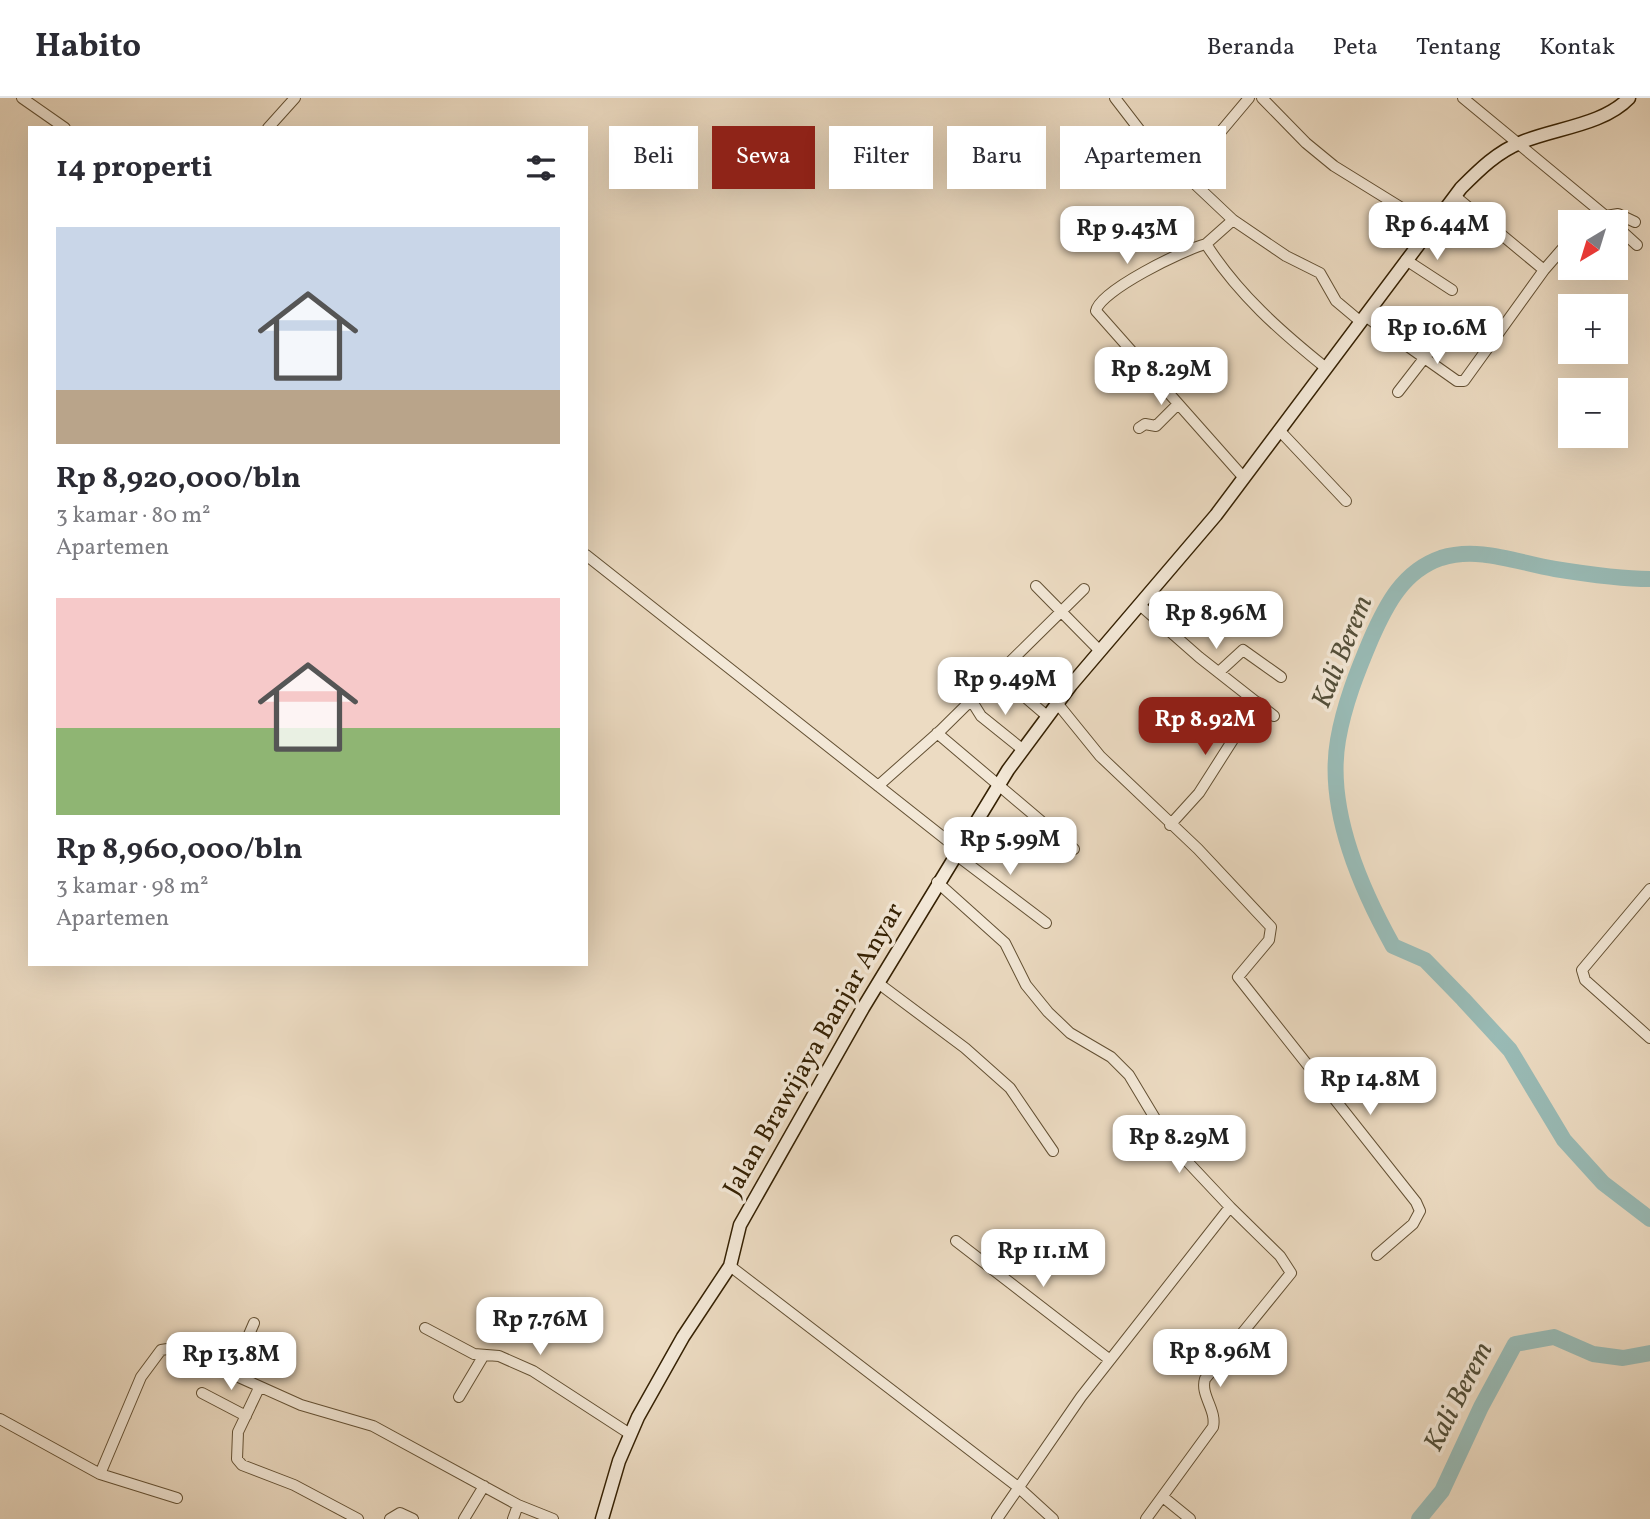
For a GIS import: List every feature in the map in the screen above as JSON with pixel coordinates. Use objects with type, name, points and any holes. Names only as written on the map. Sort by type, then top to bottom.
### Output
[{"type":"street","points":[[22,98],[62,126]]},
{"type":"street","points":[[270,126],[295,98]]},
{"type":"street","points":[[1115,98],[1137,126]]},
{"type":"street","points":[[1225,126],[1249,98]]},
{"type":"street","points":[[1262,98],[1306,143],[1334,166],[1431,226]]},
{"type":"street","points":[[1463,98],[1520,142],[1599,210]]},
{"type":"street","name":"Jalan Brawijaya Banjar Anyar","points":[[602,1519],[630,1434],[683,1337],[730,1266],[740,1225],[937,882],[1023,749],[1057,703],[1141,606],[1244,478],[1455,196],[1497,155],[1520,142],[1613,111],[1629,98]]},
{"type":"street","points":[[1202,189],[1233,220],[1277,251],[1320,273],[1336,301],[1457,381],[1464,381],[1558,254]]},
{"type":"street","points":[[1455,196],[1544,270]]},
{"type":"street","points":[[1628,219],[1635,222]]},
{"type":"street","points":[[1233,220],[1206,244],[1153,266],[1097,306],[1100,316],[1244,478]]},
{"type":"street","points":[[1628,237],[1637,245]]},
{"type":"street","points":[[1206,244],[1246,296],[1271,323],[1326,368]]},
{"type":"street","points":[[1406,260],[1452,290]]},
{"type":"street","points":[[1398,392],[1422,357],[1429,352],[1446,321]]},
{"type":"street","points":[[1139,428],[1145,424],[1156,426],[1178,404]]},
{"type":"street","points":[[1279,430],[1346,501]]},
{"type":"street","points":[[588,557],[1046,923]]},
{"type":"street","points":[[1036,586],[1100,651]]},
{"type":"street","points":[[878,786],[937,733],[1084,589]]},
{"type":"street","points":[[1141,606],[1275,716]]},
{"type":"street","points":[[1219,672],[1243,650],[1281,677]]},
{"type":"street","points":[[997,673],[1047,716]]},
{"type":"street","points":[[971,700],[981,716],[1023,749]]},
{"type":"street","points":[[1170,825],[1199,793],[1257,702]]},
{"type":"street","points":[[1057,703],[1100,756],[1271,927],[1269,940],[1238,977],[1416,1202],[1420,1211],[1413,1224],[1377,1255]]},
{"type":"street","points":[[937,733],[1074,849]]},
{"type":"street","points":[[937,882],[1005,943],[1026,985],[1048,1012],[1070,1032],[1111,1057],[1129,1075],[1167,1136],[1230,1207],[1280,1256],[1290,1273],[1204,1382],[1203,1387],[1216,1417],[1213,1427],[1146,1519]]},
{"type":"street","points":[[1650,889],[1584,967],[1582,973],[1585,980],[1650,1038]]},
{"type":"street","points":[[878,983],[965,1048],[1010,1088],[1053,1151]]},
{"type":"street","points":[[997,1519],[1110,1360],[1230,1207]]},
{"type":"street","points":[[956,1241],[1110,1360]]},
{"type":"street","points":[[730,1266],[1018,1487],[1053,1519]]},
{"type":"street","points":[[232,1374],[254,1323]]},
{"type":"street","points":[[425,1328],[474,1354],[499,1356],[533,1371],[630,1434]]},
{"type":"street","points":[[100,1474],[141,1377],[161,1350],[174,1348],[301,1405],[373,1426],[518,1505],[553,1519]]},
{"type":"street","points":[[459,1397],[484,1355]]},
{"type":"street","points":[[259,1388],[237,1432],[235,1454],[242,1465],[293,1485],[358,1519]]},
{"type":"street","points":[[202,1393],[246,1416]]},
{"type":"street","points":[[0,1419],[100,1474],[177,1498]]},
{"type":"street","points":[[464,1519],[484,1486]]},
{"type":"street","points":[[1163,1497],[1190,1519]]},
{"type":"street","points":[[513,1519],[518,1505]]},
{"type":"street","points":[[390,1519],[400,1513],[412,1519]]},
{"type":"waterway","name":"Kali Berem","points":[[1650,579],[1579,573],[1470,554],[1441,558],[1416,571],[1390,602],[1361,664],[1347,701],[1338,740],[1336,766],[1341,820],[1349,847],[1369,899],[1393,946],[1425,960],[1463,999],[1510,1050],[1564,1140],[1603,1183],[1650,1219]]},
{"type":"waterway","name":"Kali Berem","points":[[1419,1519],[1442,1491],[1481,1407],[1515,1344],[1554,1337],[1593,1354],[1623,1358],[1650,1353]]}]
